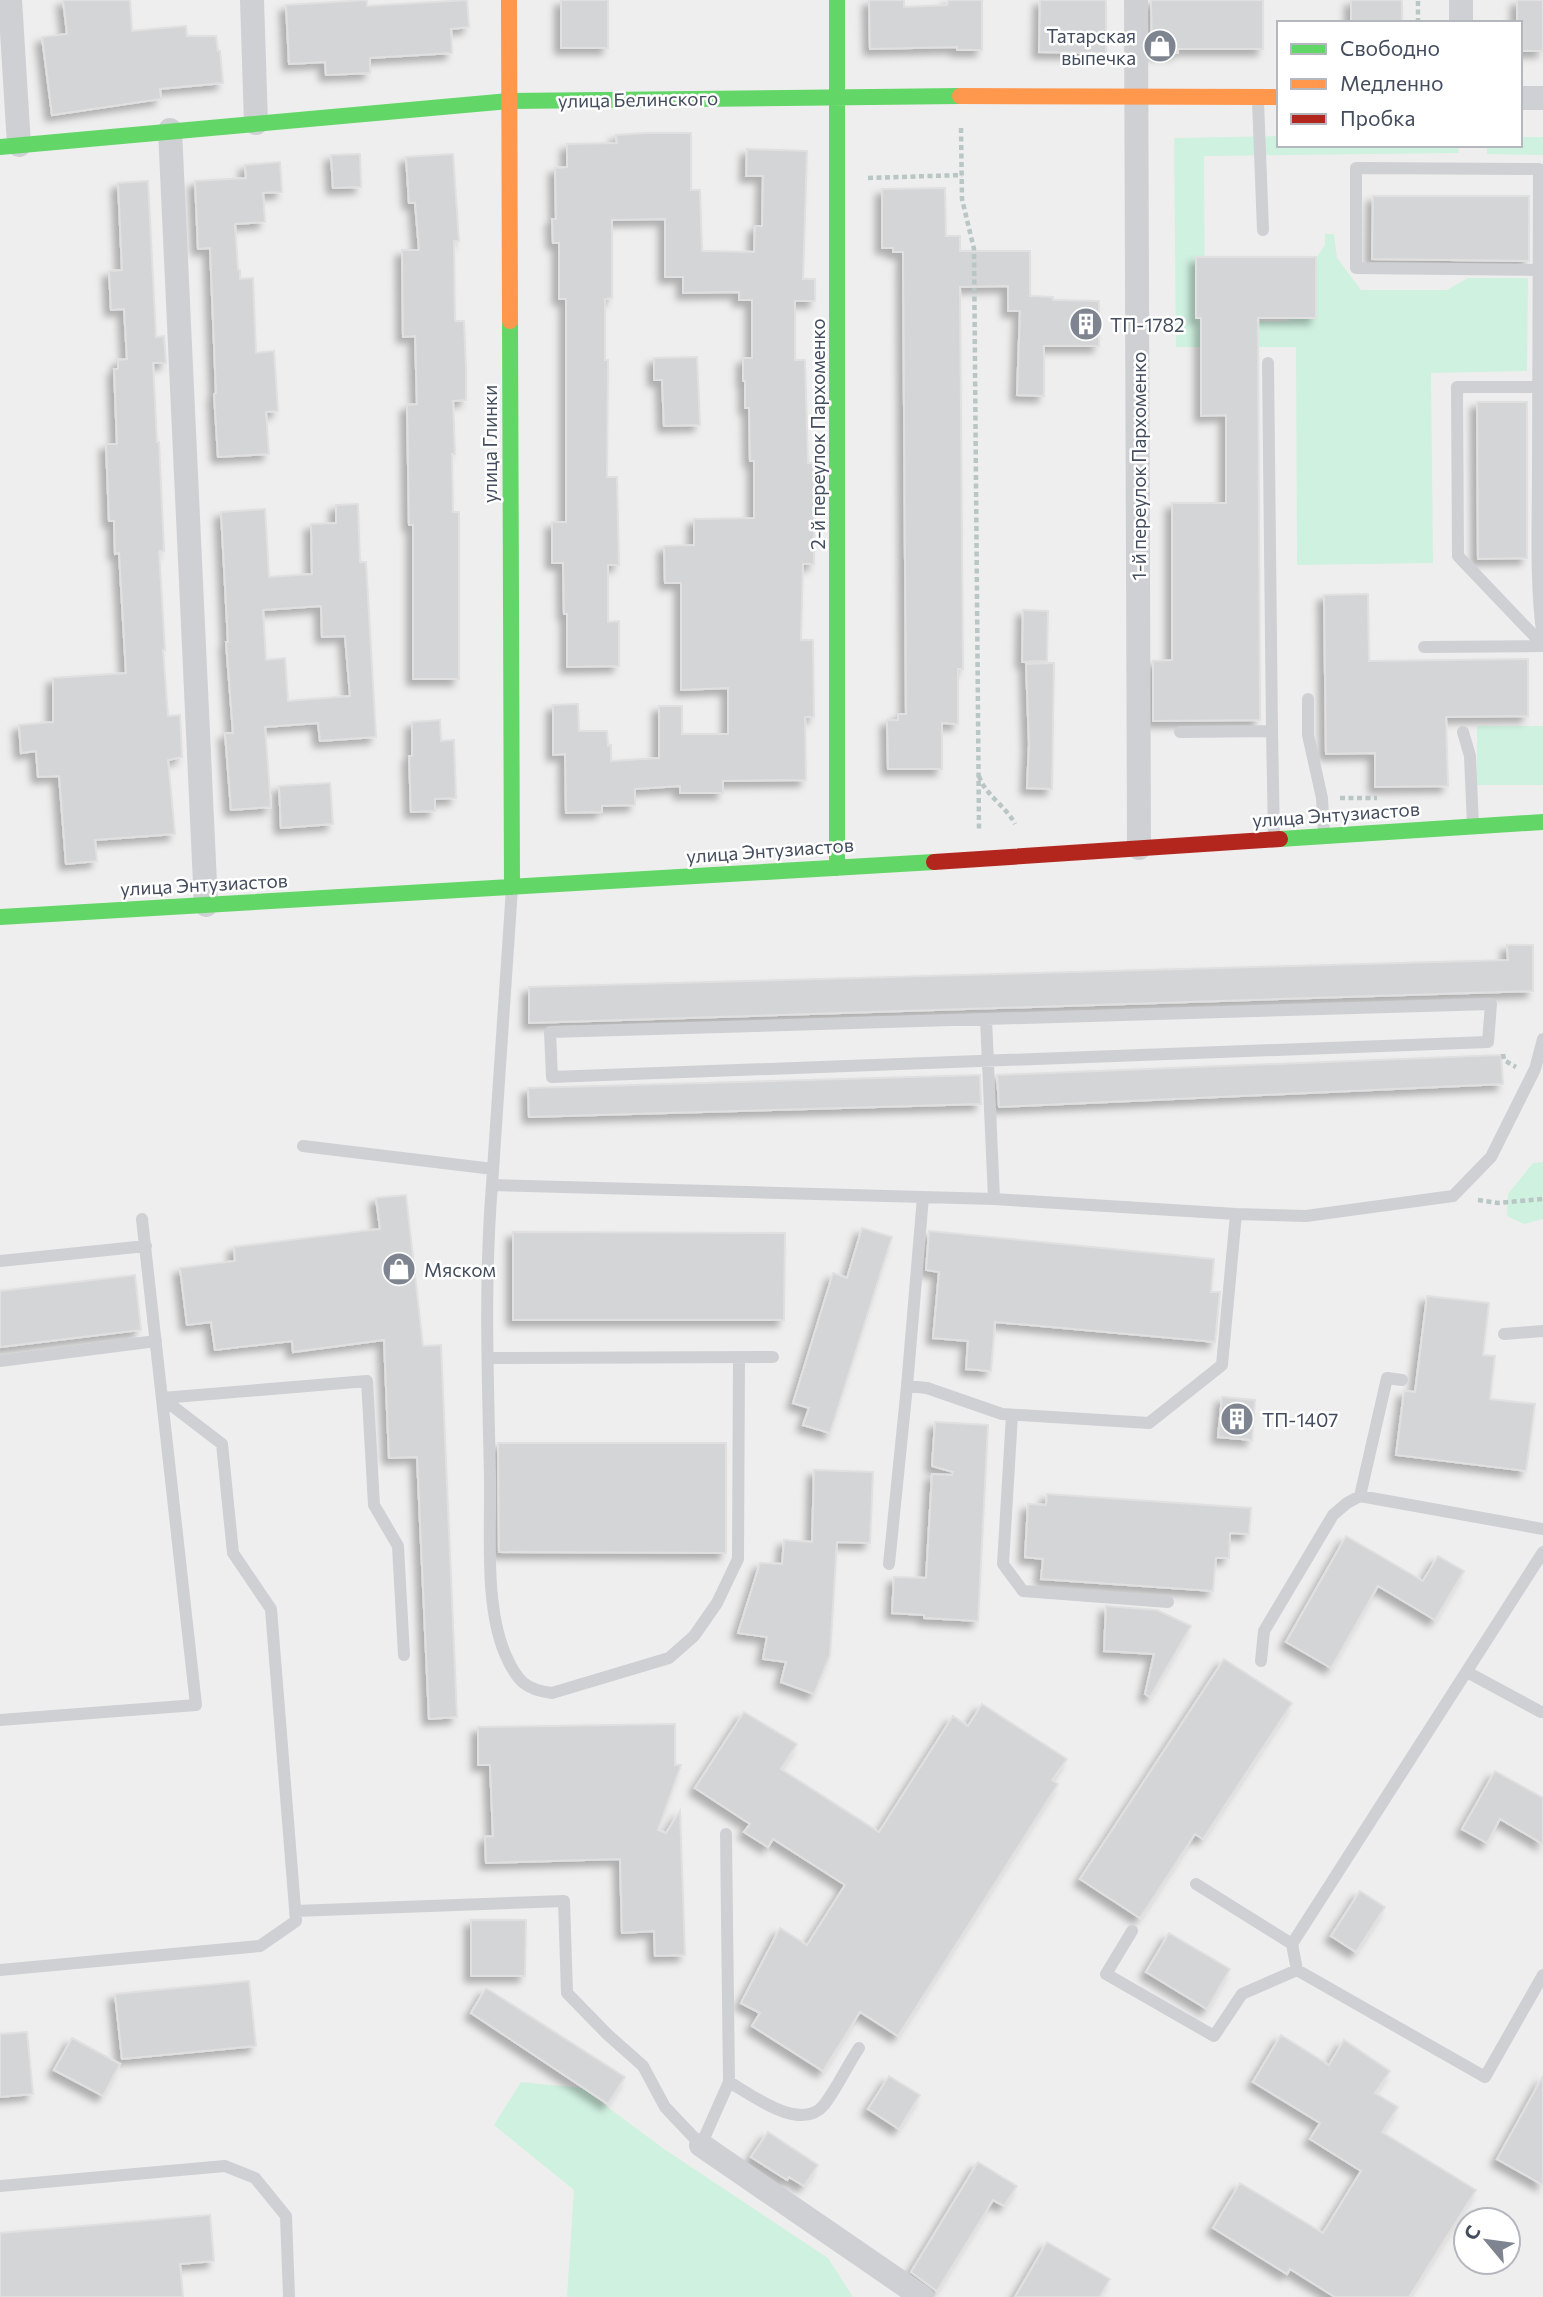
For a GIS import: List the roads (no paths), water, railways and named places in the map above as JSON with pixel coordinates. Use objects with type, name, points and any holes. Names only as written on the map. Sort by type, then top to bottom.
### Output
[{"type":"street","points":[[9,146],[10,0]]},
{"type":"street","points":[[252,0],[256,123]]},
{"type":"street","name":"улица Глинки","points":[[509,0],[512,887]]},
{"type":"street","name":"2-й переулок Пархоменко","points":[[837,868],[838,0]]},
{"type":"street","name":"1-й переулок Пархоменко","points":[[1136,0],[1139,848]]},
{"type":"street","points":[[1461,0],[1461,21]]},
{"type":"street","name":"улица Белинского","points":[[9,146],[509,101],[839,96],[1277,97]]},
{"type":"street","points":[[1522,97],[1543,98]]},
{"type":"street","points":[[170,131],[206,905]]},
{"type":"street","name":"улица Энтузиастов","points":[[0,917],[837,868],[1543,822]]},
{"type":"street","points":[[701,2145],[922,2297]]},
{"type":"lane","points":[[1258,97],[1262,230]]},
{"type":"lane","points":[[1539,270],[1356,268],[1356,169],[1539,169],[1541,289],[1538,387],[1539,608],[1543,639]]},
{"type":"lane","points":[[1268,363],[1275,839]]},
{"type":"lane","points":[[1538,387],[1457,387],[1458,556],[1543,645]]},
{"type":"lane","points":[[1424,647],[1543,645]]},
{"type":"lane","points":[[1308,699],[1308,735],[1322,798],[1324,836]]},
{"type":"lane","points":[[1180,732],[1272,731]]},
{"type":"lane","points":[[1463,732],[1470,756],[1474,826]]},
{"type":"lane","points":[[512,887],[488,1233],[492,1602],[505,1654],[517,1676],[533,1691],[552,1693],[669,1658],[694,1636],[718,1603],[738,1559],[739,1357]]},
{"type":"lane","points":[[1491,1004],[1488,1042],[552,1077],[550,1032],[986,1019],[1491,1004]]},
{"type":"lane","points":[[986,1019],[993,1199]]},
{"type":"lane","points":[[492,1185],[993,1199],[1306,1216],[1453,1196],[1491,1157],[1535,1069],[1543,1039]]},
{"type":"lane","points":[[303,1146],[493,1169]]},
{"type":"lane","points":[[889,1564],[923,1197]]},
{"type":"lane","points":[[907,1386],[927,1388],[1002,1414],[1149,1423],[1222,1365],[1236,1214]]},
{"type":"lane","points":[[0,1720],[196,1705],[142,1219]]},
{"type":"lane","points":[[0,1261],[146,1246]]},
{"type":"lane","points":[[1504,1334],[1543,1331]]},
{"type":"lane","points":[[0,1361],[156,1341]]},
{"type":"lane","points":[[488,1358],[773,1357]]},
{"type":"lane","points":[[1360,1496],[1387,1378],[1402,1380]]},
{"type":"lane","points":[[162,1398],[367,1381],[374,1505],[398,1546],[404,1655]]},
{"type":"lane","points":[[0,1970],[260,1946],[296,1921],[271,1609],[233,1553],[222,1444],[162,1398]]},
{"type":"lane","points":[[1012,1415],[1003,1564],[1023,1591],[1168,1602]]},
{"type":"lane","points":[[1261,1661],[1265,1631],[1333,1515],[1360,1496],[1543,1529]]},
{"type":"lane","points":[[1543,1552],[1292,1944],[1297,1969],[1485,2077],[1543,1975]]},
{"type":"lane","points":[[1467,1672],[1541,1712]]},
{"type":"lane","points":[[295,1910],[564,1901],[568,1993],[607,2034],[643,2066],[665,2107],[701,2145],[729,2082],[726,1834]]},
{"type":"lane","points":[[1196,1884],[1292,1944]]},
{"type":"lane","points":[[1132,1931],[1106,1974],[1214,2036],[1242,1994],[1297,1969]]},
{"type":"lane","points":[[729,2082],[780,2111],[801,2116],[822,2108],[859,2048]]},
{"type":"lane","points":[[0,2186],[225,2166],[255,2178],[286,2216],[289,2297]]},
{"type":"place","name":"Татарская выпечка","points":[[1160,46]]},
{"type":"place","name":"ТП-1782","points":[[1086,324]]},
{"type":"place","name":"Мяском","points":[[399,1269]]},
{"type":"place","name":"ТП-1407","points":[[1237,1419]]}]
